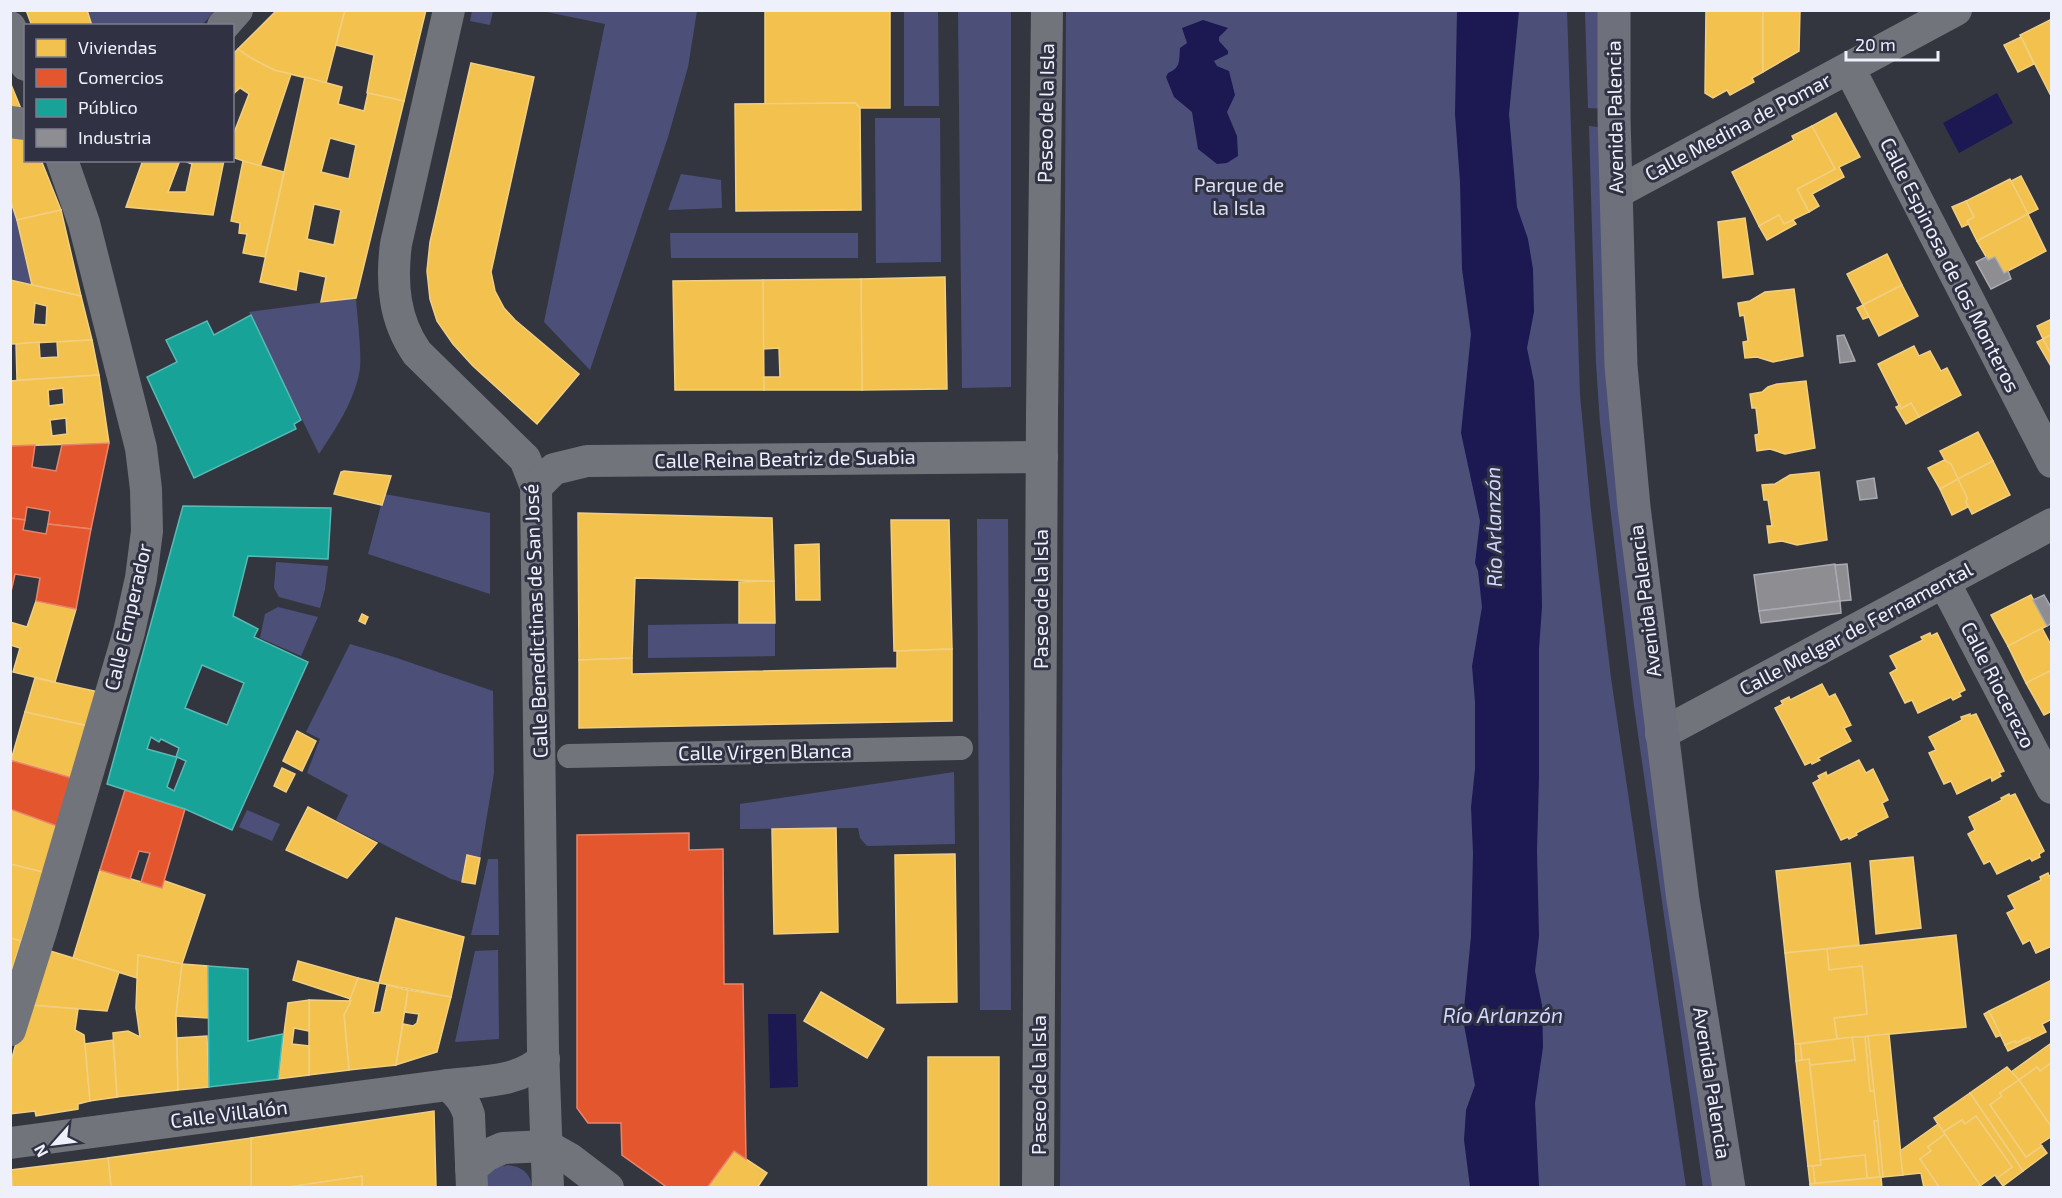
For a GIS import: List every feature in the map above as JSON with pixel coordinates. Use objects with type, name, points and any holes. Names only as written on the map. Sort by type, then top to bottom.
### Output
[{"type":"highway","name":"Avenida Palencia","points":[[1614,10],[1621,366],[1634,507],[1683,900],[1729,1188]]},
{"type":"street","points":[[225,24],[237,10]]},
{"type":"street","name":"Calle Benedictinas de San José","points":[[449,10],[396,244],[393,275],[396,306],[404,331],[417,353],[525,459],[536,487],[548,1188]]},
{"type":"street","name":"Paseo de la Isla","points":[[1038,1188],[1047,10]]},
{"type":"street","name":"Calle Medina de Pomar","points":[[1616,193],[1956,10]]},
{"type":"street","points":[[10,27],[24,60]]},
{"type":"street","name":"Calle Espinosa de los Monteros","points":[[1849,68],[2052,462]]},
{"type":"street","name":"Calle Emperador","points":[[10,1030],[129,632],[141,578],[147,531],[141,448],[84,223],[65,162]]},
{"type":"street","name":"Calle Reina Beatriz de Suabia","points":[[536,487],[554,469],[587,461],[1042,457]]},
{"type":"street","name":"Calle Melgar de Fernamental","points":[[1661,734],[2052,524]]},
{"type":"street","name":"Calle Riocerezo","points":[[1944,582],[2052,788]]},
{"type":"street","name":"Calle Virgen Blanca","points":[[569,756],[961,748]]},
{"type":"street","name":"Calle Villalón","points":[[10,1143],[515,1077],[528,1072],[544,1059]]},
{"type":"street","points":[[448,1085],[458,1093],[470,1115],[472,1178]]},
{"type":"street","points":[[472,1178],[487,1155],[503,1148],[547,1146],[570,1159],[608,1188]]},
{"type":"green space","points":[[26,11],[215,11],[203,24],[32,24]]},
{"type":"green space","points":[[472,11],[493,11],[490,25],[470,21]]},
{"type":"green space","points":[[542,11],[697,11],[688,67],[668,137],[590,370],[544,322],[605,24]]},
{"type":"green space","points":[[904,11],[938,11],[939,106],[904,106]]},
{"type":"green space","points":[[958,11],[1011,11],[1011,387],[962,388]]},
{"type":"green space","name":"Parque de la Isla","points":[[1066,11],[1567,11],[1580,395],[1591,511],[1611,678],[1686,1187],[1060,1188]]},
{"type":"green space","points":[[1585,11],[1607,11],[1607,109],[1588,108]]},
{"type":"green space","points":[[875,118],[940,118],[941,262],[876,263]]},
{"type":"green space","points":[[1589,126],[1606,128],[1720,1187],[1703,1187],[1634,706],[1600,423]]},
{"type":"green space","points":[[681,174],[721,180],[722,208],[668,210]]},
{"type":"green space","points":[[10,199],[17,220],[32,285],[11,280]]},
{"type":"green space","points":[[670,233],[858,233],[858,258],[671,258]]},
{"type":"green space","points":[[356,298],[360,348],[359,374],[348,406],[319,454],[249,312]]},
{"type":"green space","points":[[384,494],[490,513],[490,594],[368,554]]},
{"type":"green space","points":[[977,519],[1008,519],[1011,1010],[980,1010]]},
{"type":"green space","points":[[276,562],[328,566],[320,608],[279,597],[274,588]]},
{"type":"green space","points":[[278,607],[318,617],[301,656],[260,638],[265,614]]},
{"type":"green space","points":[[775,623],[775,656],[648,658],[648,625]]},
{"type":"green space","points":[[350,644],[493,691],[494,773],[480,858],[467,855],[462,882],[451,879],[336,820],[348,795],[307,773],[320,739],[306,732]]},
{"type":"green space","points":[[954,772],[955,844],[867,846],[860,838],[858,828],[740,829],[740,804]]},
{"type":"green space","points":[[247,810],[280,824],[272,841],[239,827]]},
{"type":"green space","points":[[488,859],[498,859],[499,935],[471,935]]},
{"type":"green space","points":[[498,950],[499,1039],[455,1042],[475,951]]},
{"type":"green space","points":[[508,1165],[525,1171],[533,1187],[482,1187],[486,1174],[497,1167]]},
{"type":"water","name":"Río Arlanzón","points":[[1457,11],[1519,11],[1509,114],[1517,207],[1528,239],[1533,269],[1534,312],[1527,348],[1534,382],[1542,607],[1539,649],[1537,851],[1539,936],[1535,971],[1542,1005],[1543,1047],[1535,1103],[1539,1187],[1470,1187],[1464,1140],[1466,1110],[1475,1085],[1463,1019],[1471,936],[1473,853],[1471,807],[1475,769],[1475,702],[1472,666],[1482,607],[1475,563],[1480,521],[1461,433],[1471,334],[1462,269],[1460,182],[1455,114]]},
{"type":"water","points":[[1203,20],[1228,28],[1219,37],[1219,41],[1228,54],[1214,61],[1217,66],[1229,71],[1235,95],[1227,112],[1237,136],[1238,156],[1227,163],[1217,164],[1198,149],[1192,112],[1174,97],[1166,77],[1177,66],[1180,48],[1187,43],[1182,28]]},
{"type":"water","points":[[1997,93],[2013,123],[1959,153],[1943,123]]},
{"type":"water","points":[[768,1014],[796,1014],[798,1087],[770,1088]]},
{"type":"building: Viviendas","points":[[26,10],[87,10],[91,24],[31,24]]},
{"type":"building: Viviendas","points":[[277,10],[345,10],[326,83],[274,70],[238,49]]},
{"type":"building: Viviendas","points":[[345,10],[426,10],[404,101],[367,93],[374,55],[336,45]]},
{"type":"building: Viviendas","points":[[765,10],[890,10],[890,108],[860,108],[855,103],[765,104]]},
{"type":"building: Viviendas","points":[[1706,10],[1763,10],[1763,72],[1752,78],[1754,82],[1730,95],[1727,90],[1713,98],[1705,93]]},
{"type":"building: Viviendas","points":[[1763,10],[1800,10],[1799,51],[1763,72]]},
{"type":"building: Viviendas","points":[[2052,19],[2052,93],[2050,94],[2020,35]]},
{"type":"building: Viviendas","points":[[2021,37],[2034,64],[2018,72],[2004,45]]},
{"type":"building: Viviendas","points":[[238,49],[274,70],[291,74],[260,167],[234,158],[234,133],[249,94],[240,88],[234,93],[234,53]]},
{"type":"building: Viviendas","points":[[471,63],[534,77],[491,272],[495,291],[504,308],[579,374],[537,424],[473,366],[453,344],[437,321],[430,299],[427,271],[430,242]]},
{"type":"building: Viviendas","points":[[305,77],[342,87],[338,104],[364,111],[368,93],[404,101],[356,298],[321,302],[326,277],[299,271],[296,290],[260,282]],"holes":[[[330,138],[356,145],[349,179],[321,172]],[[314,204],[341,210],[334,245],[307,239]]]},
{"type":"building: Viviendas","points":[[10,82],[21,109],[10,111]]},
{"type":"building: Viviendas","points":[[855,103],[860,108],[861,210],[736,211],[735,104]]},
{"type":"building: Viviendas","points":[[1836,113],[1860,157],[1839,167],[1844,177],[1812,194],[1819,206],[1809,212],[1797,189],[1835,169],[1812,126]]},
{"type":"building: Viviendas","points":[[1812,126],[1835,169],[1797,189],[1809,212],[1784,224],[1779,215],[1759,226],[1732,172],[1794,140],[1792,136]]},
{"type":"building: Viviendas","points":[[11,137],[24,139],[24,162],[42,162],[61,210],[17,220],[10,199]]},
{"type":"building: Viviendas","points":[[243,161],[284,172],[265,257],[243,253],[247,234],[239,233],[240,223],[231,221]]},
{"type":"building: Viviendas","points":[[142,162],[179,162],[168,192],[186,192],[192,164],[187,162],[224,162],[213,215],[126,207]]},
{"type":"building: Viviendas","points":[[2021,176],[2038,209],[2028,214],[2011,181]]},
{"type":"building: Viviendas","points":[[2010,179],[2028,214],[1977,241],[1967,221],[1974,217],[1966,201]]},
{"type":"building: Viviendas","points":[[1966,201],[1974,217],[1967,221],[1969,224],[1962,227],[1952,207]]},
{"type":"building: Viviendas","points":[[61,210],[81,296],[32,285],[17,220]]},
{"type":"building: Viviendas","points":[[2028,214],[2046,251],[2004,273],[1995,257],[1988,260],[1977,241]]},
{"type":"building: Viviendas","points":[[1779,215],[1784,224],[1793,220],[1796,224],[1767,240],[1759,226]]},
{"type":"building: Viviendas","points":[[1745,218],[1753,274],[1723,278],[1718,222]]},
{"type":"building: Viviendas","points":[[1887,254],[1902,285],[1863,305],[1847,274]]},
{"type":"building: Viviendas","points":[[945,277],[947,389],[862,390],[861,279]]},
{"type":"building: Viviendas","points":[[861,279],[862,390],[764,390],[763,377],[780,377],[779,348],[763,349],[763,280]]},
{"type":"building: Viviendas","points":[[10,280],[81,296],[92,340],[12,344],[10,338]],"holes":[[[35,303],[47,306],[46,325],[33,324]]]},
{"type":"building: Viviendas","points":[[763,280],[764,390],[675,390],[673,281]]},
{"type":"building: Viviendas","points":[[1902,285],[1918,316],[1879,336],[1863,305]]},
{"type":"building: Viviendas","points":[[1794,289],[1803,356],[1773,362],[1757,357],[1745,358],[1743,342],[1748,341],[1744,315],[1740,316],[1738,303],[1750,301],[1765,292]]},
{"type":"building: Viviendas","points":[[1863,305],[1869,317],[1863,319],[1857,308]]},
{"type":"building: Viviendas","points":[[2052,319],[2052,334],[2043,339],[2037,326]]},
{"type":"building: Viviendas","points":[[2052,334],[2052,356],[2043,339]]},
{"type":"building: Viviendas","points":[[2043,339],[2052,356],[2052,368],[2037,342]]},
{"type":"building: Viviendas","points":[[92,340],[99,375],[17,380],[16,344],[39,342],[40,358],[58,357],[57,342]]},
{"type":"building: Viviendas","points":[[1914,346],[1919,356],[1930,351],[1941,371],[1947,368],[1961,395],[1919,417],[1911,403],[1901,409],[1878,364]]},
{"type":"building: Viviendas","points":[[99,375],[109,443],[10,446],[10,381]],"holes":[[[63,388],[64,404],[49,406],[48,390]],[[66,418],[67,434],[52,436],[50,420]]]},
{"type":"building: Viviendas","points":[[1806,381],[1815,448],[1785,454],[1770,449],[1757,451],[1755,435],[1759,434],[1756,408],[1752,408],[1750,394],[1762,392],[1777,384]]},
{"type":"building: Viviendas","points":[[1911,403],[1919,417],[1906,424],[1896,407],[1900,405],[1901,409]]},
{"type":"building: Viviendas","points":[[1978,432],[1993,461],[1958,479],[1951,464],[1946,462],[1940,451]]},
{"type":"building: Viviendas","points":[[1944,460],[1951,464],[1958,479],[1940,489],[1928,468]]},
{"type":"building: Viviendas","points":[[1993,461],[2010,495],[1972,514],[1958,479]]},
{"type":"building: Viviendas","points":[[341,472],[391,476],[382,505],[334,494]]},
{"type":"building: Viviendas","points":[[1819,472],[1827,540],[1797,545],[1782,541],[1769,543],[1767,526],[1772,526],[1768,500],[1764,500],[1762,485],[1775,484],[1790,475]]},
{"type":"building: Viviendas","points":[[1958,479],[1967,498],[1968,507],[1952,515],[1940,489]]},
{"type":"building: Viviendas","points":[[578,513],[772,518],[774,581],[635,578],[632,658],[579,660]]},
{"type":"building: Viviendas","points":[[891,520],[949,520],[952,649],[894,651]]},
{"type":"building: Viviendas","points":[[819,544],[820,600],[796,600],[795,545]]},
{"type":"building: Viviendas","points":[[774,581],[775,623],[739,623],[739,582]]},
{"type":"building: Viviendas","points":[[2031,595],[2047,626],[2008,646],[1991,615]]},
{"type":"building: Viviendas","points":[[36,601],[76,609],[55,682],[13,672],[20,648],[10,645],[10,622],[27,627]]},
{"type":"building: Viviendas","points":[[362,614],[368,617],[365,624],[359,621]]},
{"type":"building: Viviendas","points":[[2042,628],[2052,647],[2052,670],[2026,683],[2008,646]]},
{"type":"building: Viviendas","points":[[1930,633],[1931,636],[1937,633],[1965,690],[1959,693],[1961,696],[1953,700],[1951,697],[1918,713],[1912,700],[1905,703],[1890,673],[1897,669],[1890,656],[1923,640],[1921,637]]},
{"type":"building: Viviendas","points":[[952,649],[952,721],[579,728],[579,660],[632,658],[632,674],[897,668],[897,651]]},
{"type":"building: Viviendas","points":[[2052,670],[2052,711],[2044,715],[2026,683]]},
{"type":"building: Viviendas","points":[[35,678],[99,692],[88,726],[25,712]]},
{"type":"building: Viviendas","points":[[1822,684],[1829,697],[1835,694],[1844,711],[1851,725],[1844,728],[1851,741],[1818,758],[1820,760],[1805,765],[1775,708],[1783,704],[1781,701],[1789,697],[1790,700]]},
{"type":"building: Viviendas","points":[[25,712],[88,726],[72,778],[11,760]]},
{"type":"building: Viviendas","points":[[1970,714],[1970,716],[1976,714],[2004,771],[1999,773],[2001,776],[1992,781],[1991,777],[1957,794],[1951,781],[1944,784],[1929,753],[1936,750],[1929,737]]},
{"type":"building: Viviendas","points":[[297,731],[316,741],[302,771],[283,761]]},
{"type":"building: Viviendas","points":[[1859,760],[1866,773],[1873,769],[1888,800],[1882,803],[1888,817],[1849,839],[1848,837],[1841,840],[1813,783],[1820,779],[1818,776],[1826,772],[1827,776]]},
{"type":"building: Viviendas","points":[[282,768],[295,774],[286,792],[274,786]]},
{"type":"building: Viviendas","points":[[2009,794],[2010,796],[2015,794],[2044,851],[2039,854],[2040,857],[2032,861],[2030,858],[1997,874],[1990,861],[1984,864],[1968,834],[1975,830],[1969,817]]},
{"type":"building: Viviendas","points":[[308,807],[377,843],[347,878],[286,850]]},
{"type":"building: Viviendas","points":[[10,809],[57,826],[43,872],[10,864]]},
{"type":"building: Viviendas","points":[[836,828],[838,932],[774,934],[772,829]]},
{"type":"building: Viviendas","points":[[955,854],[957,1002],[897,1003],[895,855]]},
{"type":"building: Viviendas","points":[[467,855],[480,858],[475,884],[462,882]]},
{"type":"building: Viviendas","points":[[1913,857],[1921,928],[1876,934],[1870,861]]},
{"type":"building: Viviendas","points":[[1850,863],[1859,945],[1785,953],[1776,871]]},
{"type":"building: Viviendas","points":[[10,864],[43,872],[21,941],[10,938]]},
{"type":"building: Viviendas","points":[[100,870],[162,888],[165,881],[205,895],[182,964],[138,955],[137,978],[73,958]]},
{"type":"building: Viviendas","points":[[2048,873],[2049,876],[2052,875],[2052,946],[2036,953],[2030,940],[2023,944],[2007,913],[2015,909],[2008,896],[2041,880],[2040,877]]},
{"type":"building: Viviendas","points":[[396,918],[464,937],[451,997],[379,983]]},
{"type":"building: Viviendas","points":[[1956,935],[1966,1027],[1837,1039],[1834,1018],[1867,1014],[1862,966],[1829,970],[1827,949]]},
{"type":"building: Viviendas","points":[[10,938],[21,941],[10,976]]},
{"type":"building: Viviendas","points":[[1827,949],[1829,970],[1862,966],[1867,1014],[1834,1018],[1837,1039],[1795,1044],[1785,953]]},
{"type":"building: Viviendas","points":[[47,950],[119,972],[107,1011],[30,1005]]},
{"type":"building: Viviendas","points":[[138,955],[182,964],[176,1016],[178,1090],[117,1097],[113,1033],[128,1031],[140,1037],[136,1008]]},
{"type":"building: Viviendas","points":[[298,961],[358,978],[351,999],[293,980]]},
{"type":"building: Viviendas","points":[[182,964],[208,966],[208,1018],[176,1016]]},
{"type":"building: Viviendas","points":[[358,978],[379,983],[373,1013],[381,1012],[387,985],[408,990],[396,1065],[349,1070],[344,1015]]},
{"type":"building: Viviendas","points":[[2052,980],[2052,1019],[2042,1024],[2046,1032],[2030,1040],[2029,1037],[2005,1045],[1989,1011]]},
{"type":"building: Viviendas","points":[[408,990],[451,997],[437,1052],[396,1065],[403,1024],[413,1026],[417,1023],[419,1014],[405,1012]]},
{"type":"building: Viviendas","points":[[821,992],[884,1029],[867,1058],[804,1021]]},
{"type":"building: Viviendas","points":[[309,1000],[351,1001],[344,1015],[349,1070],[309,1075]]},
{"type":"building: Viviendas","points":[[309,1000],[309,1031],[294,1028],[292,1044],[309,1046],[309,1075],[278,1079],[288,1003]]},
{"type":"building: Viviendas","points":[[30,1005],[78,1009],[75,1030],[84,1035],[90,1101],[78,1104],[78,1109],[36,1116],[35,1111],[10,1114],[10,1065]]},
{"type":"building: Viviendas","points":[[1989,1011],[2001,1035],[1996,1037],[1984,1014]]},
{"type":"building: Viviendas","points":[[1889,1034],[1903,1175],[1883,1177],[1868,1036]]},
{"type":"building: Viviendas","points":[[207,1036],[209,1087],[178,1090],[177,1038]]},
{"type":"building: Viviendas","points":[[1868,1036],[1874,1091],[1870,1091],[1865,1037]]},
{"type":"building: Viviendas","points":[[1852,1037],[1865,1037],[1870,1091],[1874,1091],[1878,1121],[1874,1121],[1880,1177],[1867,1178],[1865,1155],[1820,1160],[1810,1065],[1855,1060]]},
{"type":"building: Viviendas","points":[[1852,1037],[1855,1060],[1810,1065],[1809,1059],[1802,1060],[1800,1044]]},
{"type":"building: Viviendas","points":[[2029,1037],[2030,1040],[2008,1051],[2005,1045],[2015,1041],[2016,1043]]},
{"type":"building: Viviendas","points":[[113,1040],[117,1097],[90,1101],[85,1044]]},
{"type":"building: Viviendas","points":[[1795,1044],[1800,1044],[1802,1060],[1796,1061]]},
{"type":"building: Viviendas","points":[[2050,1044],[2052,1064],[2040,1071],[2037,1067],[2019,1080],[2011,1072]]},
{"type":"building: Viviendas","points":[[928,1057],[999,1057],[999,1188],[928,1188]]},
{"type":"building: Viviendas","points":[[1809,1059],[1821,1165],[1808,1166],[1796,1061]]},
{"type":"building: Viviendas","points":[[2051,1063],[2052,1128],[2019,1080],[2037,1067],[2040,1071]]},
{"type":"building: Viviendas","points":[[2007,1067],[2019,1080],[2000,1093],[2002,1096],[1990,1105],[2026,1157],[2042,1146],[2047,1153],[2023,1171],[1970,1093]]},
{"type":"building: Viviendas","points":[[2019,1080],[2052,1128],[2052,1136],[2026,1157],[1990,1105],[2002,1096],[2000,1093]]},
{"type":"building: Viviendas","points":[[1970,1093],[2023,1171],[2003,1186],[1997,1178],[2012,1167],[1976,1116],[1965,1124],[1962,1120],[1943,1132],[1934,1118]]},
{"type":"building: Viviendas","points":[[434,1111],[436,1188],[362,1188],[362,1176],[282,1188],[251,1188],[251,1138]]},
{"type":"building: Viviendas","points":[[1976,1116],[2012,1167],[1997,1178],[1995,1175],[1980,1186],[1943,1132],[1962,1120],[1965,1124]]},
{"type":"building: Viviendas","points":[[1874,1121],[1878,1121],[1883,1177],[1880,1177]]},
{"type":"building: Viviendas","points":[[1938,1124],[1945,1134],[1928,1147],[1931,1151],[1920,1159],[1940,1188],[1924,1188],[1921,1173],[1903,1175],[1900,1151]]},
{"type":"building: Viviendas","points":[[1945,1134],[1980,1185],[1976,1188],[1940,1188],[1920,1159],[1931,1151],[1928,1147]]},
{"type":"building: Viviendas","points":[[251,1138],[251,1188],[111,1188],[108,1158]]},
{"type":"building: Viviendas","points":[[734,1151],[767,1173],[757,1188],[707,1188]]},
{"type":"building: Viviendas","points":[[1865,1155],[1867,1178],[1815,1183],[1813,1166],[1821,1165],[1820,1160]]},
{"type":"building: Viviendas","points":[[108,1158],[111,1188],[13,1188],[11,1170]]},
{"type":"building: Viviendas","points":[[1808,1166],[1813,1166],[1815,1183],[1810,1184]]},
{"type":"building: Viviendas","points":[[362,1176],[362,1188],[282,1188]]},
{"type":"building: Viviendas","points":[[1881,1177],[1882,1188],[1810,1188],[1810,1184]]},
{"type":"building: Comercios","points":[[109,443],[91,529],[48,524],[50,511],[27,507],[25,520],[10,518],[10,446],[35,445],[32,467],[56,471],[62,445]]},
{"type":"building: Comercios","points":[[10,518],[25,520],[23,530],[46,534],[48,524],[91,529],[76,609],[36,601],[40,578],[15,574],[10,596]]},
{"type":"building: Comercios","points":[[10,760],[72,778],[57,826],[10,809]]},
{"type":"building: Comercios","points":[[125,790],[185,809],[162,888],[141,882],[150,853],[139,851],[130,879],[100,870]]},
{"type":"building: Comercios","points":[[689,833],[689,850],[723,849],[724,984],[743,984],[746,1159],[734,1151],[707,1188],[668,1188],[622,1155],[621,1123],[588,1123],[577,1108],[577,835]]},
{"type":"building: Público","points":[[251,315],[301,420],[294,424],[296,429],[194,478],[147,377],[177,362],[166,340],[207,321],[214,335]]},
{"type":"building: Público","points":[[183,506],[331,508],[328,559],[248,556],[233,616],[258,629],[254,637],[308,662],[232,830],[185,809],[107,784]],"holes":[[[202,665],[244,683],[227,725],[185,708]],[[151,737],[179,748],[176,757],[147,749]],[[177,757],[186,761],[174,791],[167,787]]]},
{"type":"building: Público","points":[[208,966],[248,969],[248,1041],[283,1034],[278,1079],[209,1087]]},
{"type":"building: Industria","points":[[1986,257],[1988,260],[1995,257],[2004,273],[2008,271],[2011,279],[1991,289],[1976,262]]},
{"type":"building: Industria","points":[[1844,335],[1855,361],[1840,363],[1837,336]]},
{"type":"building: Industria","points":[[1874,478],[1877,498],[1860,500],[1857,481]]},
{"type":"building: Industria","points":[[1835,564],[1840,601],[1759,611],[1754,575]]},
{"type":"building: Industria","points":[[1847,564],[1851,600],[1840,601],[1835,565]]},
{"type":"building: Industria","points":[[2044,595],[2052,609],[2052,623],[2047,626],[2033,600]]},
{"type":"building: Industria","points":[[1840,601],[1841,613],[1761,623],[1759,611]]}]
